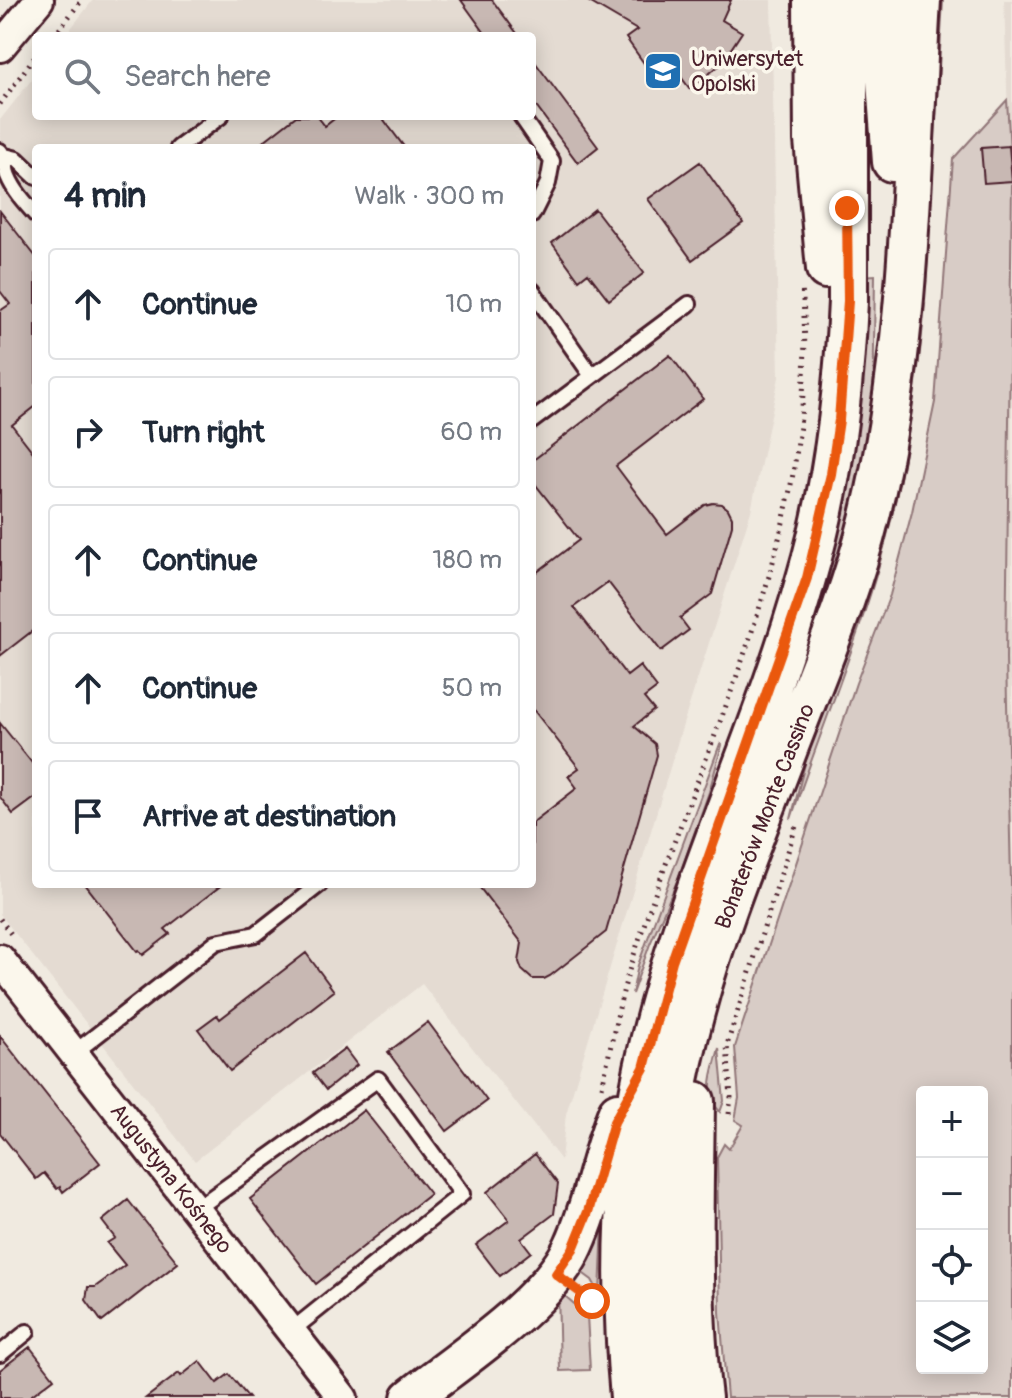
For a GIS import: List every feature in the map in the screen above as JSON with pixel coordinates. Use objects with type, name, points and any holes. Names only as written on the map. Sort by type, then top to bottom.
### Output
[{"type":"main road","points":[[813,0],[814,140],[841,398]]},
{"type":"main road","points":[[841,398],[848,301],[848,0]]},
{"type":"main road","points":[[884,0],[889,142],[897,201],[907,239]]},
{"type":"main road","name":"Bohaterów Monte Cassino","points":[[666,1398],[659,1290],[664,1176],[672,1115],[695,1011],[732,900],[824,660],[870,518],[892,405],[907,239],[921,0]]},
{"type":"main road","name":"Bohaterów Monte Cassino","points":[[630,1398],[623,1309],[624,1214],[644,1068],[672,961],[807,578],[831,474],[841,398]]},
{"type":"main road","points":[[695,1011],[699,1035],[694,1152],[695,1247],[702,1398]]},
{"type":"main road","points":[[411,1398],[524,1307],[556,1274],[573,1249],[588,1212],[614,1122],[644,1068]]},
{"type":"street","points":[[0,47],[39,0]]},
{"type":"street","name":"Augustyna Kośnego","points":[[0,959],[343,1398]]},
{"type":"lane","points":[[183,144],[216,120]]},
{"type":"lane","points":[[524,120],[552,161],[548,183],[536,207]]},
{"type":"lane","points":[[2,153],[17,159],[32,173]]},
{"type":"lane","points":[[2,153],[7,175],[32,210]]},
{"type":"lane","points":[[536,296],[592,376]]},
{"type":"lane","points":[[536,418],[689,304]]},
{"type":"lane","points":[[74,1053],[216,942],[256,934],[315,888]]},
{"type":"lane","points":[[196,1209],[378,1079],[462,1194],[291,1331]]},
{"type":"lane","points":[[0,1354],[27,1332]]},
{"type":"path","points":[[57,32],[82,0]]},
{"type":"path","points":[[0,104],[32,60]]},
{"type":"path","points":[[601,1089],[633,955],[713,743],[778,547],[794,477],[805,391],[801,283]]},
{"type":"shaded area","points":[[93,0],[771,0],[779,377],[751,511],[566,1114],[561,1160],[422,984],[195,1161],[0,914],[0,120],[32,79],[32,120],[536,120],[536,32],[68,32]]},
{"type":"shaded area","points":[[936,0],[943,0],[926,286],[922,284]]},
{"type":"shaded area","points":[[1004,0],[1012,0],[1012,185],[1009,146]]},
{"type":"shaded area","points":[[1007,100],[1012,185],[1006,659],[1012,926],[1012,1398],[727,1398],[720,1312],[717,1157],[724,1144],[729,1149],[743,1125],[735,1120],[739,1098],[735,1047],[856,683],[890,595],[912,512],[935,402],[953,159]]},
{"type":"shaded area","points":[[875,275],[873,419],[845,548],[721,890],[730,834],[862,276]]},
{"type":"shaded area","points":[[1012,295],[1012,926],[1006,659]]},
{"type":"shaded area","points":[[925,305],[907,445],[893,514],[855,642],[791,819],[920,309]]},
{"type":"shaded area","points":[[720,744],[709,792],[632,994],[638,965]]},
{"type":"shaded area","points":[[719,1048],[724,1101],[720,1112],[711,1089]]},
{"type":"shaded area","points":[[604,1199],[600,1294],[592,1280],[573,1266]]},
{"type":"shaded area","points":[[558,1290],[587,1315],[590,1370],[560,1371]]},
{"type":"building","points":[[461,0],[492,0],[516,32],[484,32]]},
{"type":"building","points":[[586,0],[731,0],[722,20],[742,32],[721,64],[690,89],[681,77],[661,87],[626,38],[637,30]]},
{"type":"building","points":[[536,63],[598,147],[578,163],[536,106]]},
{"type":"building","points":[[291,120],[320,120],[325,126],[333,120],[384,120],[402,144],[260,144]]},
{"type":"building","points":[[1009,146],[1012,181],[984,183],[981,148]]},
{"type":"building","points":[[700,162],[743,223],[692,260],[648,199]]},
{"type":"building","points":[[595,209],[644,273],[609,300],[588,273],[579,280],[552,243]]},
{"type":"building","points":[[0,211],[32,252],[32,409],[12,425],[32,451],[32,631],[0,656],[0,311],[10,304],[0,291]]},
{"type":"building","points":[[670,355],[703,399],[616,466],[667,534],[705,505],[722,504],[732,517],[712,594],[680,618],[689,630],[661,651],[608,582],[574,607],[627,676],[640,666],[657,688],[644,698],[654,710],[634,726],[655,744],[657,755],[606,932],[544,979],[532,979],[522,970],[519,962],[522,943],[480,888],[536,888],[536,820],[577,788],[568,776],[579,768],[536,713],[536,573],[579,540],[536,485],[536,458]]},
{"type":"building","points":[[0,723],[32,763],[32,800],[13,814],[0,797]]},
{"type":"building","points":[[88,888],[218,888],[165,929],[170,934],[143,955]]},
{"type":"building","points":[[306,953],[334,991],[230,1071],[198,1029],[217,1015],[220,1019]]},
{"type":"building","points":[[428,1022],[487,1101],[447,1131],[388,1052]]},
{"type":"building","points":[[0,1036],[100,1163],[63,1192],[44,1173],[36,1179],[0,1133]]},
{"type":"building","points":[[345,1049],[357,1065],[326,1090],[313,1073]]},
{"type":"building","points":[[364,1110],[430,1194],[316,1284],[250,1199]]},
{"type":"building","points":[[535,1154],[558,1184],[554,1214],[521,1239],[531,1252],[500,1276],[476,1245],[509,1220],[487,1192]]},
{"type":"building","points":[[128,1200],[178,1263],[102,1322],[86,1300],[88,1287],[95,1287],[125,1265],[107,1243],[115,1238],[102,1221]]},
{"type":"building","points":[[30,1347],[54,1378],[28,1398],[0,1398],[0,1370]]},
{"type":"building","points":[[200,1361],[217,1383],[229,1374],[249,1398],[146,1398],[179,1373],[181,1376]]},
{"type":"place","name":"Uniwersytet Opolski","points":[[663,71]]},
{"type":"route","points":[[592,1301],[556,1274],[573,1249],[588,1212],[614,1122],[644,1068],[672,961],[793,620],[819,530],[831,474],[846,349],[847,208]]}]
